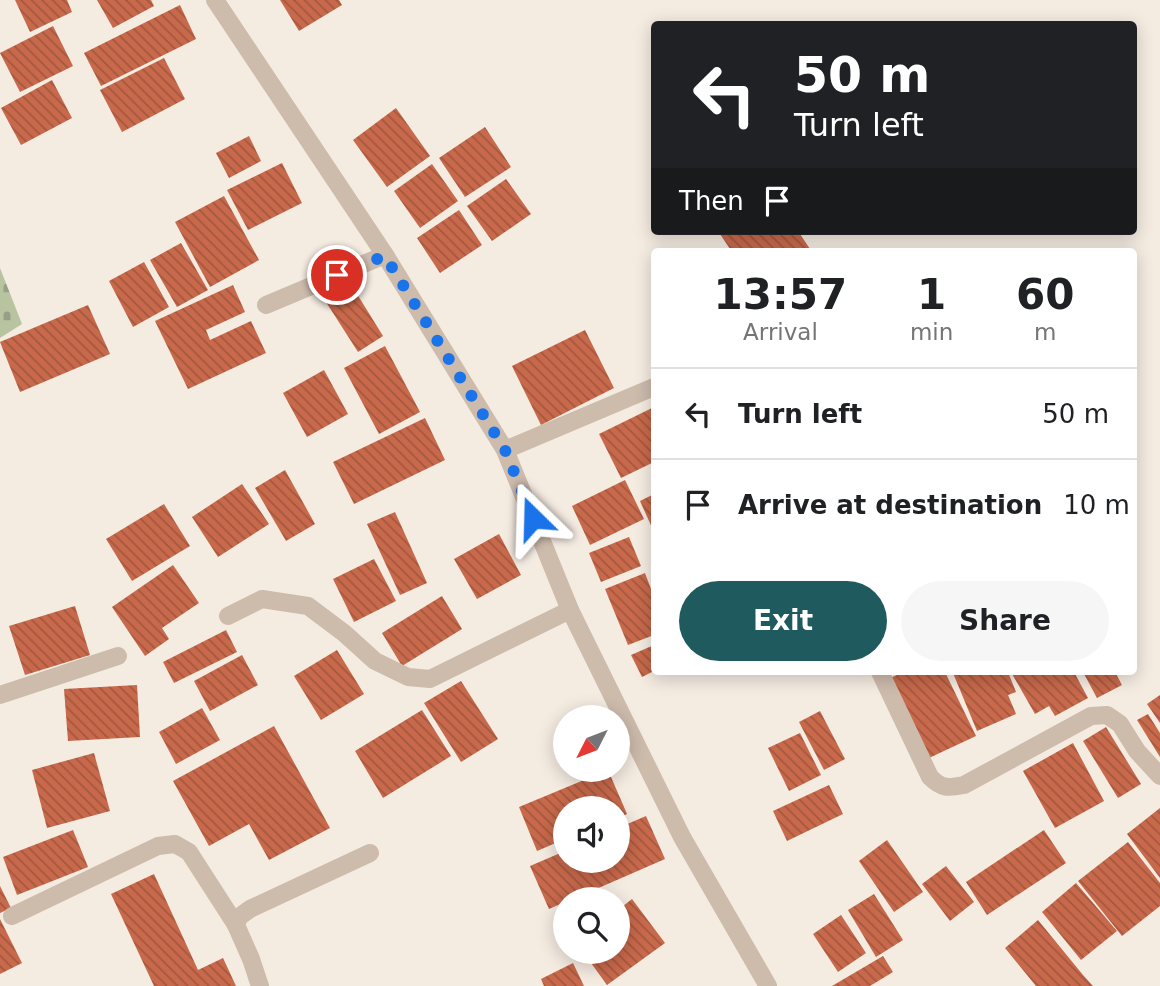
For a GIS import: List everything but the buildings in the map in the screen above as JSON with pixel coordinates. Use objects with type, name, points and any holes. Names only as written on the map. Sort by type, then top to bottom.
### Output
[{"type":"street","points":[[215,0],[385,256],[505,450],[569,610],[682,837],[768,986]]},
{"type":"street","points":[[266,305],[385,256]]},
{"type":"street","points":[[505,450],[651,388]]},
{"type":"street","points":[[228,616],[262,599],[308,606],[375,661],[408,677],[430,679],[569,610]]},
{"type":"street","points":[[0,695],[118,656]]},
{"type":"street","points":[[881,675],[930,777],[937,785],[948,788],[964,785],[1091,716],[1107,715],[1120,724],[1137,751],[1160,776]]},
{"type":"street","points":[[12,916],[158,846],[175,844],[189,852],[236,926],[260,986]]},
{"type":"street","points":[[236,926],[239,917],[250,909],[370,853]]},
{"type":"green space","points":[[0,268],[22,324],[0,338]]},
{"type":"route","points":[[337,275],[385,256],[505,450],[533,518]]}]
